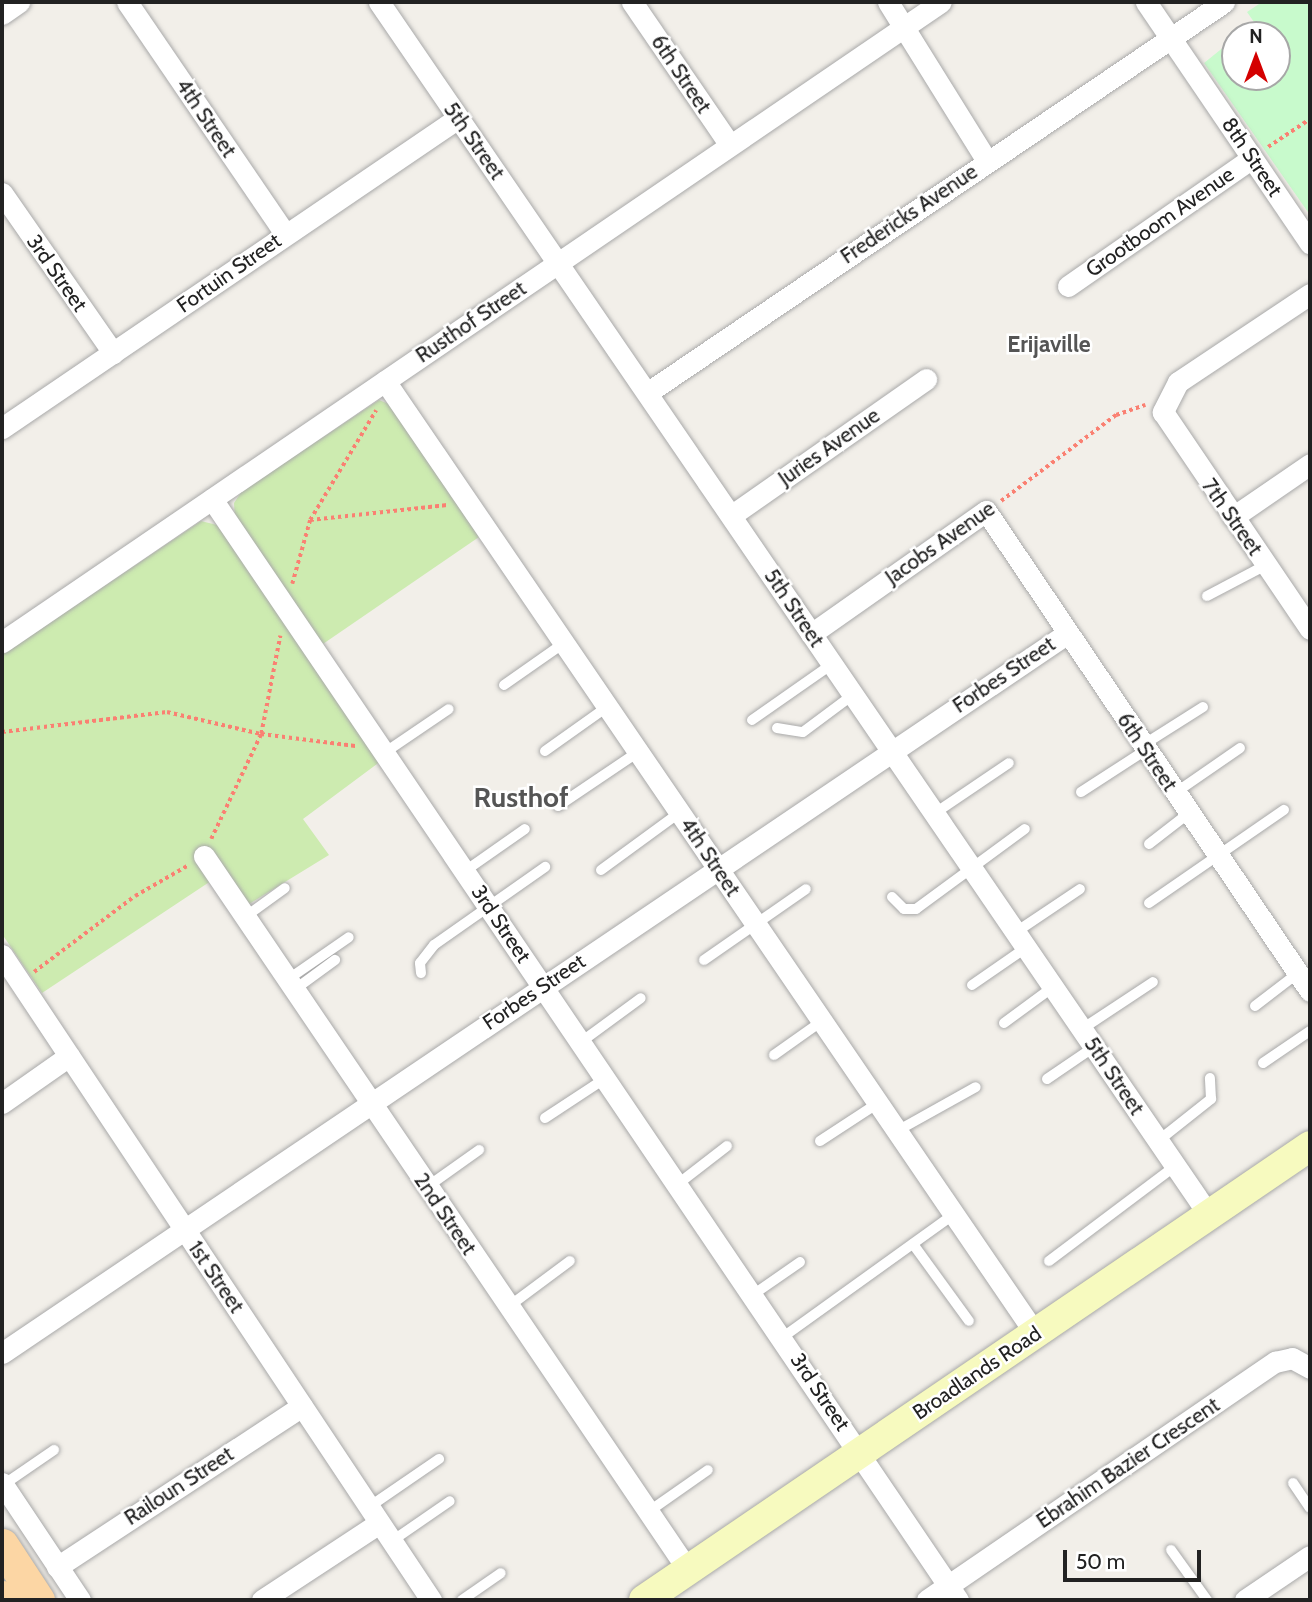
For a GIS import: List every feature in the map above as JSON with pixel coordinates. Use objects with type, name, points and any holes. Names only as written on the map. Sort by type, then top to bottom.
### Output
[{"type":"main road","name":"Broadlands Road","points":[[644,1600],[1310,1146]]},
{"type":"main road","points":[[2,1545],[38,1600]]},
{"type":"street","points":[[2,13],[19,2]]},
{"type":"street","name":"4th Street","points":[[127,2],[285,234]]},
{"type":"street","name":"5th Street","points":[[379,2],[1209,1215]]},
{"type":"street","name":"6th Street","points":[[632,2],[730,145]]},
{"type":"street","points":[[888,2],[988,161]]},
{"type":"street","name":"Rusthof Street","points":[[2,642],[941,2]]},
{"type":"street","name":"8th Street","points":[[1146,2],[1310,243]]},
{"type":"street","name":"Fredericks Avenue","points":[[648,393],[1224,2]]},
{"type":"street","name":"Fortuin Street","points":[[2,428],[458,118]]},
{"type":"street","name":"Grootboom Avenue","points":[[1068,286],[1252,158]]},
{"type":"street","name":"3rd Street","points":[[2,193],[113,353]]},
{"type":"street","points":[[1164,402],[1178,382],[1310,294]]},
{"type":"street","name":"Juries Avenue","points":[[732,515],[926,379]]},
{"type":"street","name":"4th Street","points":[[385,381],[1035,1333]]},
{"type":"street","name":"7th Street","points":[[1164,402],[1168,425],[1310,629]]},
{"type":"street","points":[[1233,517],[1310,464]]},
{"type":"street","name":"3rd Street","points":[[212,499],[754,1294],[953,1593]]},
{"type":"street","name":"6th Street","points":[[986,511],[1304,982]]},
{"type":"street","name":"Jacobs Avenue","points":[[811,634],[986,511]]},
{"type":"street","name":"Forbes Street","points":[[2,1353],[1068,633]]},
{"type":"street","name":"2nd Street","points":[[204,856],[370,1105],[688,1570]]},
{"type":"street","name":"1st Street","points":[[2,955],[431,1600]]},
{"type":"street","points":[[2,1103],[69,1056]]},
{"type":"street","name":"Ebrahim Bazier Crescent","points":[[927,1600],[953,1593],[1275,1362],[1293,1358],[1309,1364]]},
{"type":"street","name":"Railoun Street","points":[[57,1567],[302,1406]]},
{"type":"street","points":[[2,1484],[79,1600]]},
{"type":"street","points":[[262,1600],[374,1515]]},
{"type":"street","points":[[1245,1600],[1310,1556]]},
{"type":"lane","points":[[1206,596],[1266,565]]},
{"type":"lane","points":[[504,685],[564,643]]},
{"type":"lane","points":[[752,720],[832,664]]},
{"type":"lane","points":[[777,728],[803,732],[854,694]]},
{"type":"lane","points":[[545,751],[607,707]]},
{"type":"lane","points":[[1081,792],[1203,707]]},
{"type":"lane","points":[[384,752],[449,709]]},
{"type":"lane","points":[[1175,793],[1240,748]]},
{"type":"lane","points":[[558,806],[638,752]]},
{"type":"lane","points":[[935,813],[1009,763]]},
{"type":"lane","points":[[1149,903],[1284,810]]},
{"type":"lane","points":[[601,870],[679,813]]},
{"type":"lane","points":[[1149,844],[1189,813]]},
{"type":"lane","points":[[892,897],[904,909],[916,909],[1025,829]]},
{"type":"lane","points":[[465,871],[525,830]]},
{"type":"lane","points":[[421,973],[421,963],[434,946],[545,867]]},
{"type":"lane","points":[[245,916],[285,888]]},
{"type":"lane","points":[[704,960],[806,888]]},
{"type":"lane","points":[[972,985],[1080,888]]},
{"type":"lane","points":[[290,985],[349,937]]},
{"type":"lane","points":[[290,985],[335,960]]},
{"type":"lane","points":[[1047,1079],[1088,1038],[1153,982]]},
{"type":"lane","points":[[1255,1006],[1304,982]]},
{"type":"lane","points":[[1004,1023],[1053,987]]},
{"type":"lane","points":[[581,1042],[641,998]]},
{"type":"lane","points":[[774,1055],[822,1021]]},
{"type":"lane","points":[[1263,1063],[1310,1031]]},
{"type":"lane","points":[[545,1118],[606,1078]]},
{"type":"lane","points":[[1158,1141],[1211,1099],[1210,1078]]},
{"type":"lane","points":[[897,1131],[976,1087]]},
{"type":"lane","points":[[820,1141],[878,1103]]},
{"type":"lane","points":[[678,1184],[727,1146]]},
{"type":"lane","points":[[427,1188],[479,1150]]},
{"type":"lane","points":[[1049,1261],[1175,1166]]},
{"type":"lane","points":[[783,1337],[954,1214]]},
{"type":"lane","points":[[913,1244],[969,1321]]},
{"type":"lane","points":[[508,1307],[570,1261]]},
{"type":"lane","points":[[754,1294],[800,1262]]},
{"type":"lane","points":[[2,1484],[54,1450]]},
{"type":"lane","points":[[374,1515],[439,1459]]},
{"type":"lane","points":[[648,1512],[708,1470]]},
{"type":"lane","points":[[1293,1483],[1310,1508]]},
{"type":"lane","points":[[392,1541],[450,1501]]},
{"type":"lane","points":[[1171,1550],[1207,1600]]},
{"type":"lane","points":[[462,1600],[501,1573]]},
{"type":"path","points":[[1252,158],[1310,119]]},
{"type":"path","name":"Jacobs Avenue","points":[[986,511],[1116,415],[1164,402]]},
{"type":"path","points":[[310,520],[468,502]]},
{"type":"path","points":[[2,732],[167,712],[261,734],[384,752]]},
{"type":"path","points":[[20,981],[135,896],[204,856]]},
{"type":"green space","points":[[1262,2],[1310,2],[1310,215],[1224,91],[1291,91],[1291,21],[1253,21],[1247,12]]},
{"type":"green space","points":[[1221,49],[1221,87],[1204,63]]},
{"type":"green space","points":[[379,400],[389,404],[479,537],[320,646],[235,519],[234,503],[242,491]]},
{"type":"green space","points":[[201,521],[217,525],[381,761],[303,819],[329,855],[246,906],[223,873],[42,993],[2,934],[2,655]]},
{"type":"district","name":"Erijaville","points":[[1049,344]]},
{"type":"district","name":"Rusthof","points":[[521,797]]}]
